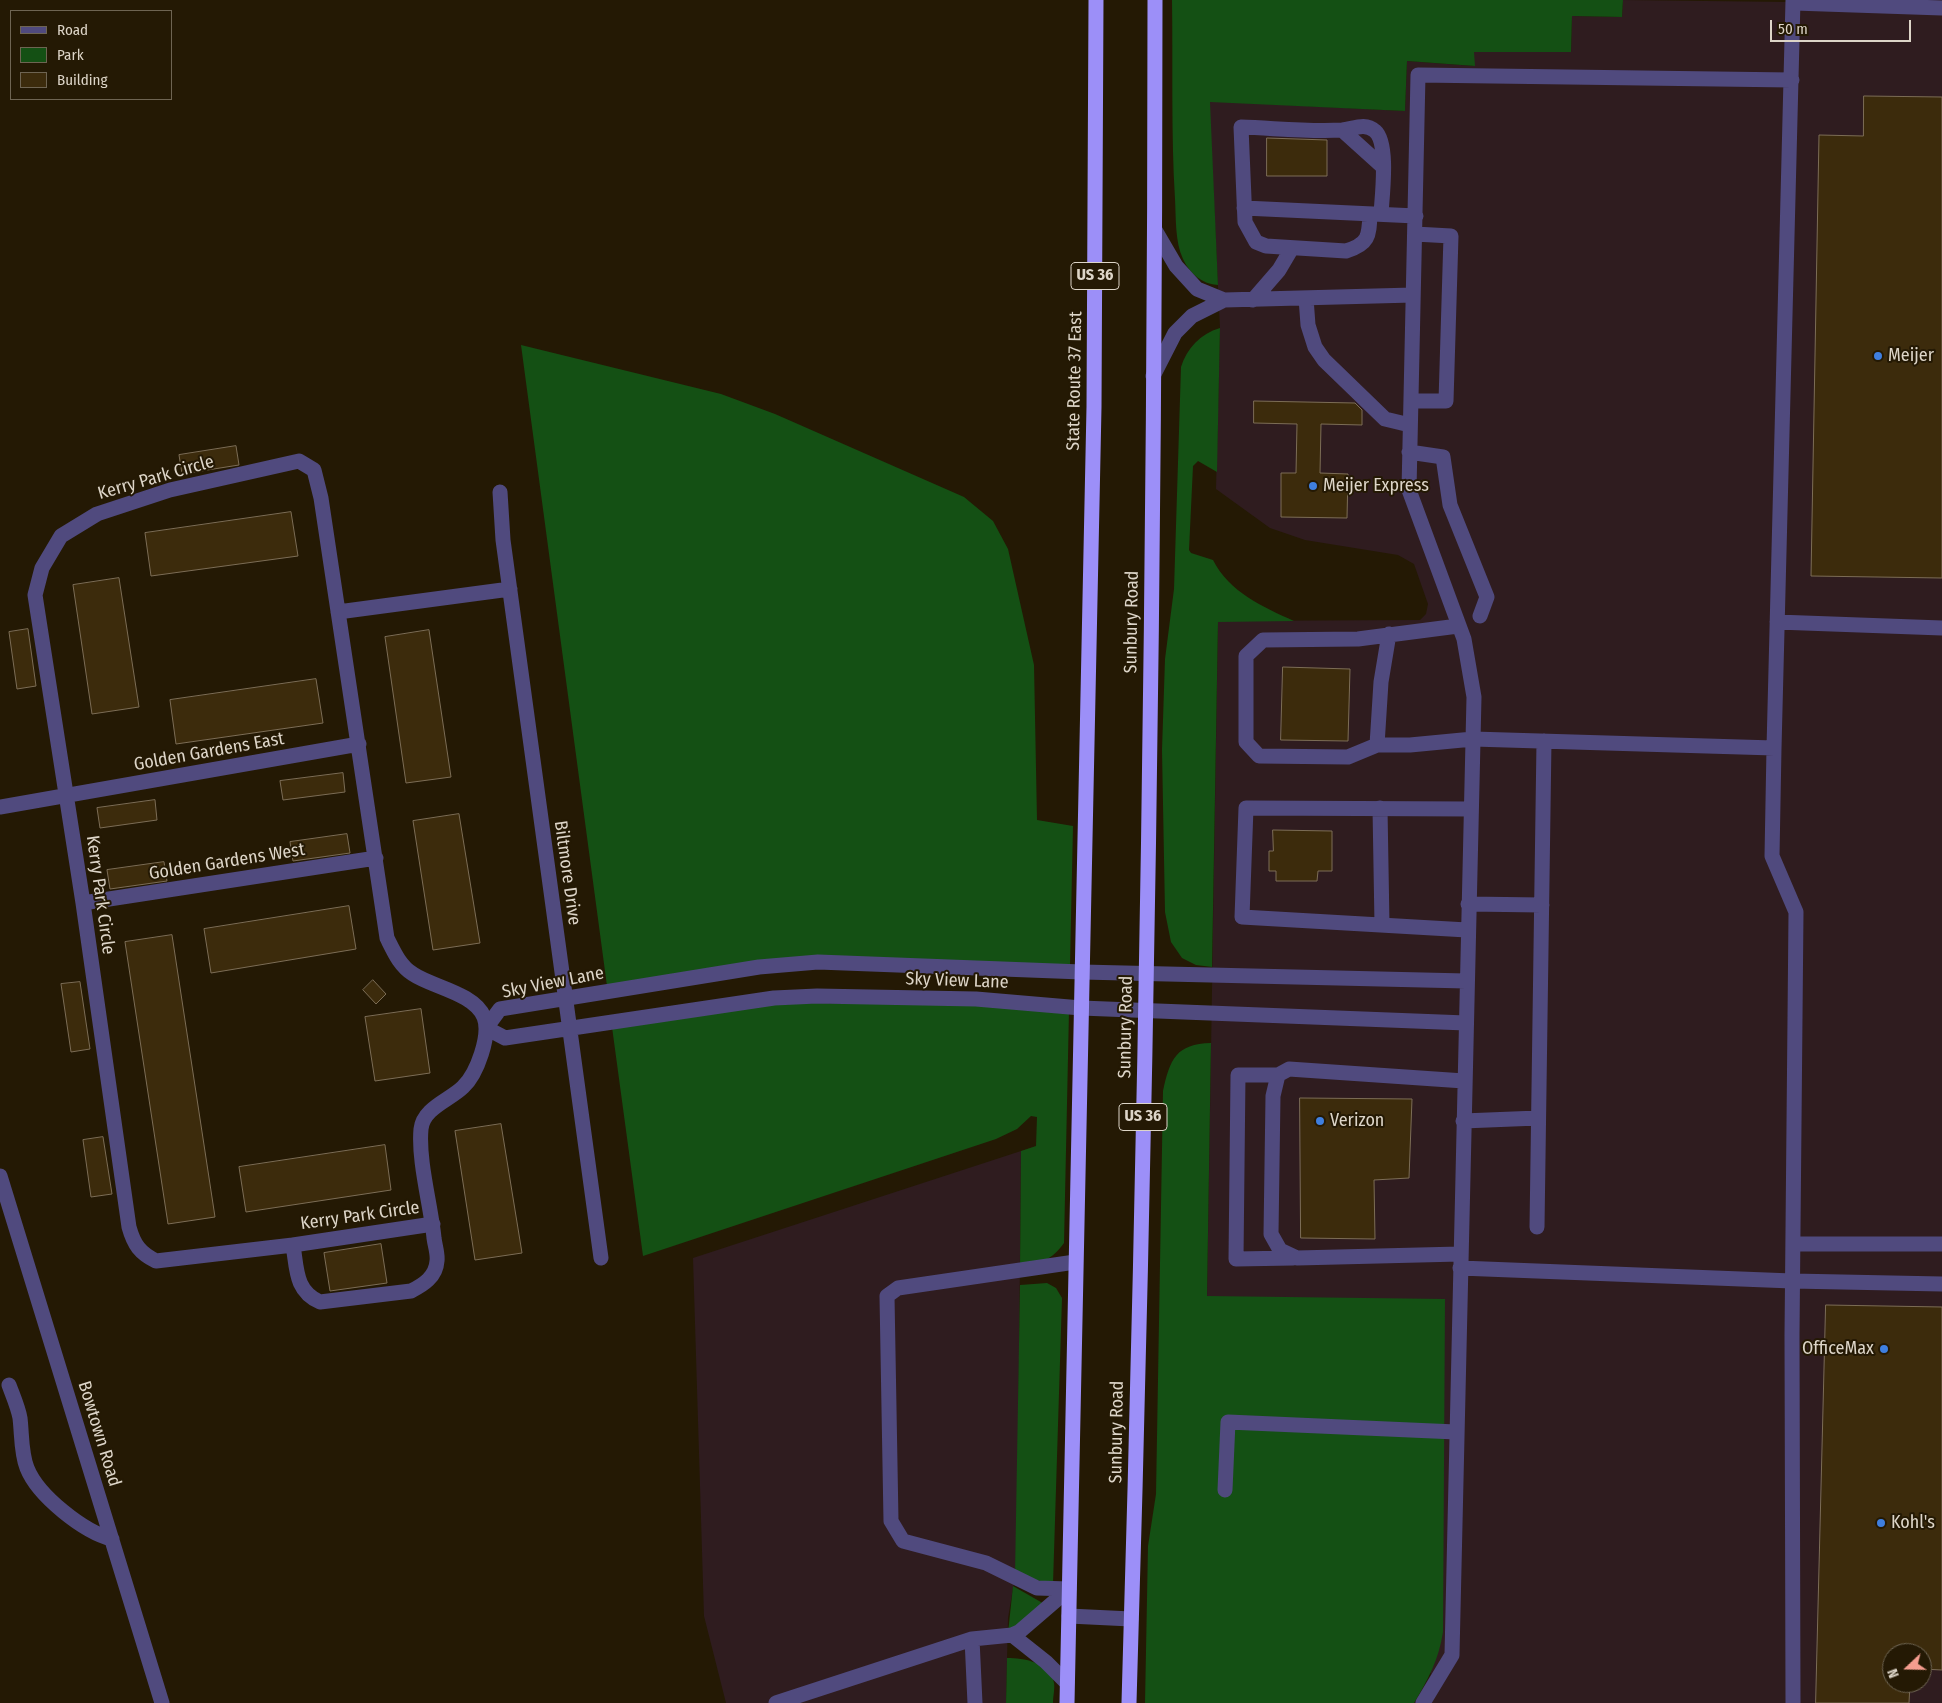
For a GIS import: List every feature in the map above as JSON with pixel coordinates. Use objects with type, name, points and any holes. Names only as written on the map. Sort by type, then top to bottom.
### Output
[{"type":"highway","name":"State Route 37 East","points":[[1082,972],[1091,552],[1096,0]]},
{"type":"highway","name":"US 36","points":[[1153,376],[1156,0]]},
{"type":"highway","name":"Sunbury Road","points":[[1129,1703],[1146,1008],[1153,376]]},
{"type":"highway","name":"US 36","points":[[1067,1703],[1082,972]]},
{"type":"street","points":[[1793,1703],[1792,1281],[1796,912],[1772,856],[1794,2],[1942,8]]},
{"type":"street","points":[[1423,1703],[1452,1656],[1467,930],[1474,697],[1464,639],[1409,490],[1418,75],[1792,80]]},
{"type":"street","points":[[1364,126],[1375,131],[1381,142],[1383,166],[1376,214],[1366,241],[1358,248],[1346,251],[1266,246],[1256,242],[1245,222],[1241,127],[1342,130],[1364,126]]},
{"type":"street","points":[[1342,130],[1383,166]]},
{"type":"street","points":[[1244,208],[1416,216]]},
{"type":"street","points":[[1155,230],[1176,266],[1197,289],[1224,300],[1413,295]]},
{"type":"street","points":[[1411,401],[1446,401],[1451,236],[1415,234]]},
{"type":"street","points":[[1253,300],[1279,270],[1292,248]]},
{"type":"street","points":[[1306,298],[1308,324],[1315,347],[1324,360],[1385,419],[1410,425]]},
{"type":"street","points":[[1153,376],[1175,333],[1192,316],[1224,300]]},
{"type":"street","points":[[1410,452],[1443,457],[1450,505],[1487,596],[1480,616]]},
{"type":"street","name":"Kerry Park Circle","points":[[293,1245],[300,1285],[309,1298],[320,1302],[411,1291],[425,1284],[432,1275],[437,1262],[433,1224],[420,1143],[421,1126],[426,1115],[464,1086],[483,1048],[486,1028],[484,1015],[466,998],[413,975],[397,960],[387,938],[321,498],[314,470],[299,461],[161,493],[97,514],[61,536],[42,568],[35,595],[83,903],[129,1228],[134,1245],[144,1255],[156,1262],[293,1245],[433,1224]]},
{"type":"street","name":"Biltmore Drive","points":[[500,492],[510,589],[601,1258]]},
{"type":"street","points":[[338,612],[510,589]]},
{"type":"street","points":[[1777,622],[1942,628]]},
{"type":"street","points":[[1458,626],[1358,639],[1263,640],[1246,656],[1246,742],[1259,756],[1348,757],[1377,745],[1410,745],[1472,739],[1774,748]]},
{"type":"street","points":[[1377,745],[1381,682],[1389,634]]},
{"type":"street","points":[[1537,1228],[1544,741]]},
{"type":"street","name":"Golden Gardens East","points":[[0,807],[359,744]]},
{"type":"street","points":[[1467,930],[1242,917],[1246,808],[1471,809]]},
{"type":"street","points":[[1380,808],[1382,925]]},
{"type":"street","name":"Golden Gardens West","points":[[83,903],[376,858]]},
{"type":"street","points":[[1468,904],[1542,905]]},
{"type":"street","name":"Sky View Lane","points":[[1466,980],[1146,974],[818,962],[759,967],[500,1010],[486,1028],[505,1038],[791,997],[976,999],[1081,1008],[1146,1008],[1466,1023]]},
{"type":"street","points":[[1464,1081],[1290,1069],[1278,1075],[1238,1075],[1236,1259],[1297,1258],[1460,1261],[1792,1281],[1942,1284]]},
{"type":"street","points":[[1278,1075],[1273,1096],[1271,1234],[1280,1250],[1297,1258]]},
{"type":"street","points":[[1463,1121],[1538,1118]]},
{"type":"street","name":"Bowtown Road","points":[[0,1176],[162,1703]]},
{"type":"street","points":[[1793,1244],[1942,1244]]},
{"type":"street","points":[[1069,1589],[1037,1588],[986,1563],[903,1541],[891,1521],[888,1296],[898,1288],[1075,1262]]},
{"type":"street","points":[[9,1385],[20,1416],[24,1456],[28,1470],[62,1510],[100,1536],[112,1539]]},
{"type":"street","points":[[1225,1490],[1228,1422],[1456,1432]]},
{"type":"street","points":[[776,1703],[972,1639],[1012,1635],[1034,1622],[1069,1589]]},
{"type":"street","points":[[1069,1616],[1131,1619]]},
{"type":"street","points":[[1012,1635],[1046,1662],[1067,1684]]},
{"type":"street","points":[[972,1639],[975,1703]]},
{"type":"shaded area","points":[[1623,0],[1787,2],[1788,0],[1942,0],[1942,1703],[1414,1703],[1431,1674],[1207,1296],[1218,621],[1420,620],[1426,614],[1428,604],[1414,564],[1398,555],[1305,540],[1270,528],[1216,489],[1220,328],[1209,101],[1405,111],[1407,61],[1474,66],[1474,52],[1571,52],[1572,16],[1622,17]]},
{"type":"shaded area","points":[[1021,1151],[1017,1565],[1008,1618],[1006,1703],[726,1703],[704,1616],[693,1258]]},
{"type":"green space","points":[[1172,0],[1623,0],[1622,17],[1572,16],[1571,52],[1474,52],[1475,66],[1407,61],[1405,111],[1210,102],[1218,285],[1207,283],[1189,269],[1180,252],[1177,238],[1173,149]]},
{"type":"green space","points":[[1220,328],[1217,472],[1198,461],[1193,466],[1189,550],[1191,553],[1213,560],[1237,590],[1259,604],[1294,621],[1218,622],[1212,967],[1196,965],[1182,958],[1171,942],[1165,912],[1162,750],[1165,659],[1174,589],[1181,367],[1187,354],[1200,338]]},
{"type":"green space","points":[[521,345],[721,394],[775,414],[964,497],[993,521],[1008,549],[1034,665],[1037,820],[1073,826],[1070,965],[831,956],[607,986]]},
{"type":"green space","points":[[813,1003],[971,1005],[1069,1011],[1064,1243],[1055,1254],[1040,1263],[1020,1267],[1021,1151],[1036,1146],[1037,1117],[1031,1116],[1017,1129],[996,1139],[643,1256],[612,1027],[766,1005]]},
{"type":"green space","points":[[1211,1043],[1207,1296],[1445,1299],[1443,1632],[1439,1651],[1432,1669],[1414,1703],[1145,1703],[1148,1546],[1156,1494],[1163,1091],[1176,1055],[1190,1046]]},
{"type":"green space","points":[[1047,1283],[1056,1288],[1062,1298],[1053,1584],[1015,1575],[1020,1285]]},
{"type":"green space","points":[[1013,1586],[1046,1605],[1008,1633]]},
{"type":"green space","points":[[1007,1658],[1028,1660],[1048,1670],[1054,1683],[1053,1703],[1006,1703]]},
{"type":"building","name":"Meijer","points":[[1864,96],[1942,97],[1942,578],[1811,576],[1819,135],[1863,136]]},
{"type":"building","points":[[1267,138],[1327,140],[1327,176],[1267,176]]},
{"type":"building","points":[[1254,401],[1355,403],[1362,410],[1362,425],[1321,424],[1320,473],[1348,474],[1347,518],[1281,517],[1281,473],[1296,473],[1297,424],[1254,423]]},
{"type":"building","points":[[236,446],[239,465],[182,474],[179,455]]},
{"type":"building","points":[[291,512],[298,556],[151,576],[145,533]]},
{"type":"building","points":[[119,578],[139,707],[92,714],[73,585]]},
{"type":"building","points":[[28,629],[36,686],[17,689],[9,632]]},
{"type":"building","points":[[429,630],[451,777],[406,783],[385,637]]},
{"type":"building","points":[[1283,667],[1350,669],[1348,741],[1281,740]]},
{"type":"building","points":[[316,679],[323,723],[176,744],[170,700]]},
{"type":"building","points":[[343,773],[345,792],[283,800],[280,781]]},
{"type":"building","points":[[155,800],[157,820],[100,828],[97,808]]},
{"type":"building","points":[[459,814],[480,943],[433,950],[413,821]]},
{"type":"building","points":[[1273,830],[1332,831],[1332,871],[1318,871],[1317,881],[1276,881],[1276,871],[1269,871],[1269,851],[1273,851]]},
{"type":"building","points":[[347,834],[350,853],[293,861],[290,842]]},
{"type":"building","points":[[164,862],[167,881],[110,889],[107,870]]},
{"type":"building","points":[[349,906],[356,949],[211,973],[204,929]]},
{"type":"building","points":[[172,935],[215,1217],[168,1224],[125,942]]},
{"type":"building","points":[[373,980],[386,994],[376,1004],[363,990]]},
{"type":"building","points":[[80,982],[90,1049],[71,1052],[61,984]]},
{"type":"building","points":[[421,1009],[430,1073],[375,1081],[365,1017]]},
{"type":"building","points":[[1300,1098],[1412,1099],[1409,1178],[1374,1180],[1375,1239],[1301,1238]]},
{"type":"building","points":[[501,1124],[522,1253],[475,1260],[455,1131]]},
{"type":"building","points":[[103,1137],[112,1194],[91,1197],[83,1140]]},
{"type":"building","points":[[385,1145],[391,1190],[246,1212],[239,1167]]},
{"type":"building","points":[[381,1244],[387,1283],[330,1291],[324,1253]]},
{"type":"building","name":"Kohl's","points":[[1826,1305],[1942,1307],[1942,1670],[1932,1670],[1932,1643],[1882,1643],[1882,1693],[1910,1693],[1909,1703],[1816,1703]]},
{"type":"place","name":"Meijer","points":[[1878,356]]},
{"type":"place","name":"Meijer Express","points":[[1313,486]]},
{"type":"place","name":"Verizon","points":[[1320,1121]]},
{"type":"place","name":"OfficeMax","points":[[1884,1349]]},
{"type":"place","name":"Kohl's","points":[[1881,1523]]}]
